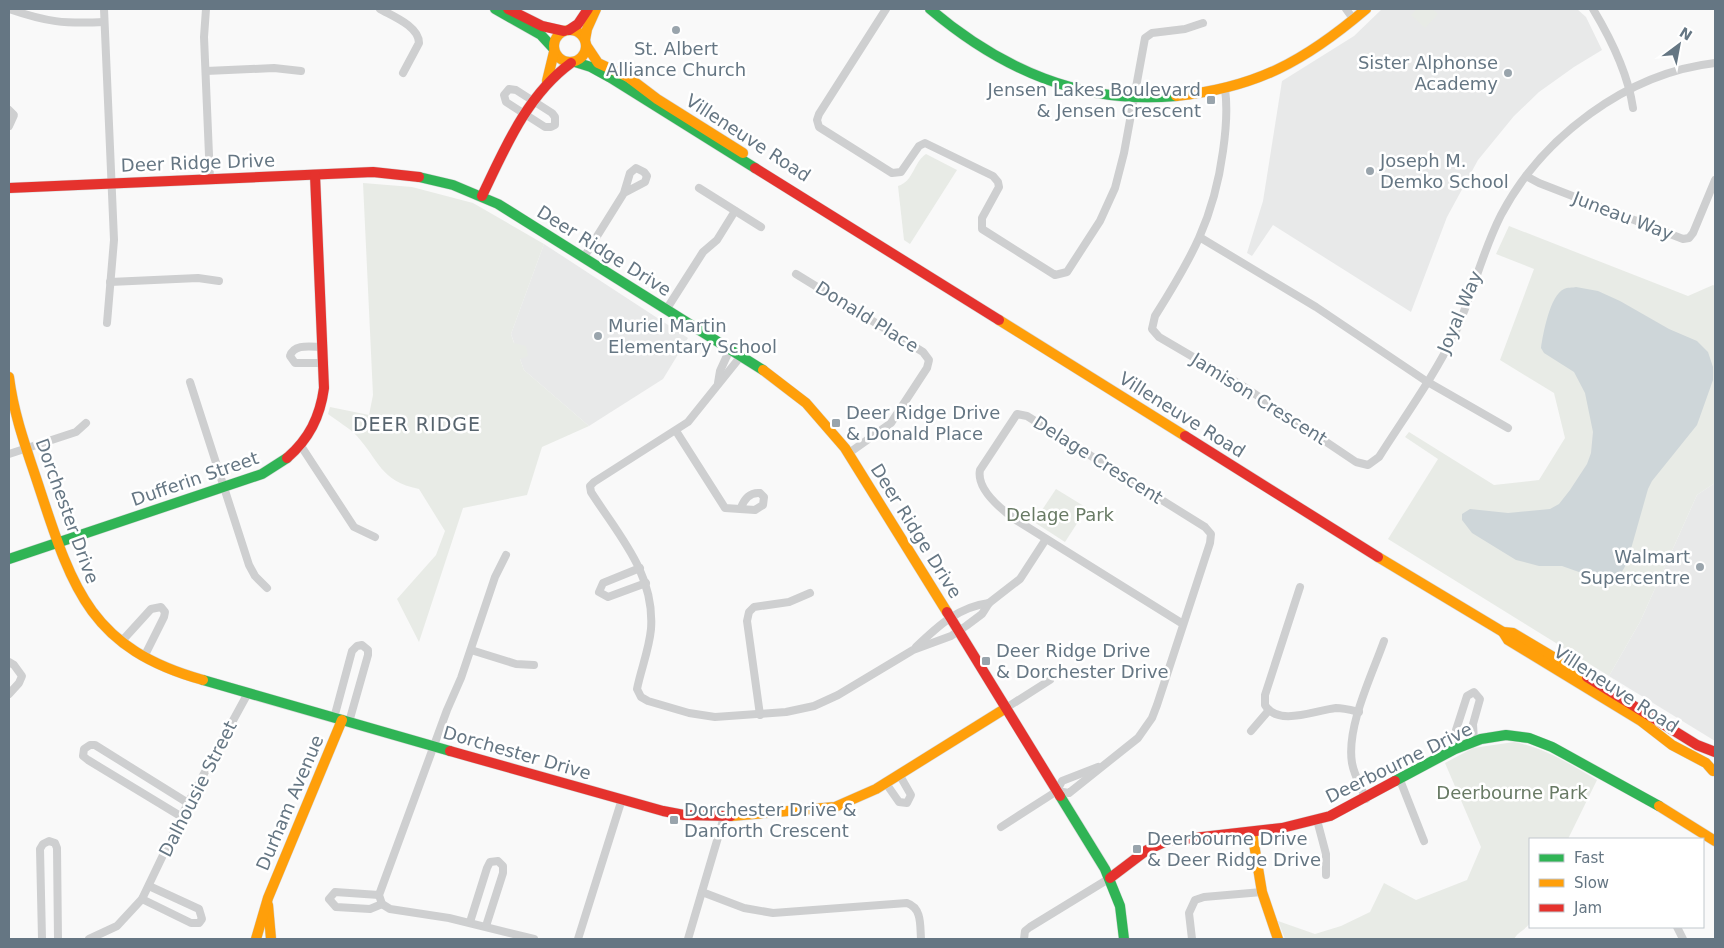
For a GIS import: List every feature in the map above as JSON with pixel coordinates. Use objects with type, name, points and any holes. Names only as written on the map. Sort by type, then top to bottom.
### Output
[{"type":"street","points":[[9,9],[38,19],[58,23],[104,22]]},
{"type":"street","points":[[104,9],[114,240],[107,323]]},
{"type":"street","points":[[206,9],[204,37],[210,179]]},
{"type":"street","points":[[380,9],[412,29],[419,37],[419,43],[403,73]]},
{"type":"street","points":[[494,9],[508,19],[538,32],[563,61],[573,62]]},
{"type":"street","points":[[508,9],[542,26],[578,32],[585,43]]},
{"type":"street","points":[[547,82],[555,38],[582,19],[588,9]]},
{"type":"street","points":[[482,196],[526,115],[547,82],[584,54],[586,29],[596,9]]},
{"type":"street","points":[[886,9],[819,114],[817,120],[819,126],[892,173],[901,172],[919,146],[925,143],[993,176],[998,182],[999,187],[982,218],[982,229],[1051,274],[1062,275],[1067,272],[1109,203],[1122,166],[1142,44],[1147,35],[1155,32],[1185,29],[1203,23]]},
{"type":"street","points":[[930,9],[971,42],[1022,71],[1054,83],[1085,91],[1133,97],[1177,98],[1225,89],[1289,65],[1326,42],[1366,9]]},
{"type":"street","points":[[1346,9],[1354,20]]},
{"type":"street","points":[[1593,9],[1611,42],[1631,90],[1633,108]]},
{"type":"street","name":"Villeneuve Road","points":[[585,43],[598,63],[634,81],[657,99],[750,157],[845,223]]},
{"type":"street","name":"Villeneuve Road","points":[[573,62],[600,72],[1436,593],[1503,632],[1513,633],[1673,732],[1702,748],[1715,752]]},
{"type":"street","points":[[1631,90],[1681,70],[1715,63]]},
{"type":"street","points":[[206,71],[274,68],[301,71]]},
{"type":"street","points":[[509,89],[516,90],[555,117],[555,124],[552,127],[545,127],[526,115],[506,102],[504,95],[509,89]]},
{"type":"street","points":[[1225,89],[1227,117],[1221,168],[1215,197],[1201,238],[1316,307],[1426,381],[1508,428]]},
{"type":"street","name":"Joyal Way","points":[[1426,381],[1455,332],[1501,216],[1526,176],[1554,144],[1578,124],[1631,90]]},
{"type":"street","points":[[9,110],[14,115],[9,126]]},
{"type":"street","name":"Deer Ridge Drive","points":[[9,188],[373,172],[410,175],[445,182],[482,196],[741,356],[803,400],[830,428],[849,453],[1110,878],[1120,906],[1124,939]]},
{"type":"street","name":"Dufferin Street","points":[[9,559],[274,468],[301,446],[321,408],[324,363],[315,175]]},
{"type":"street","name":"Juneau Way","points":[[1526,176],[1539,183],[1683,239],[1689,238],[1693,233],[1715,180]]},
{"type":"street","points":[[700,188],[761,228]]},
{"type":"street","points":[[584,258],[624,193]]},
{"type":"street","points":[[666,310],[705,250],[720,235],[735,211]]},
{"type":"street","name":"Jamison Crescent","points":[[1201,238],[1153,319],[1153,332],[1253,393],[1356,462],[1368,465],[1376,460],[1426,381]]},
{"type":"street","name":"Donald Place","points":[[796,274],[923,352],[929,360],[927,368],[891,423],[849,453]]},
{"type":"street","points":[[110,282],[198,278],[219,281]]},
{"type":"street","points":[[323,347],[297,347],[292,350],[290,356],[292,361],[298,364],[324,363]]},
{"type":"street","points":[[730,350],[720,371],[718,382],[699,411],[676,431],[590,486],[591,492],[640,568],[646,583],[651,609],[651,629],[637,689],[638,694],[648,701],[702,715],[731,717],[760,715],[814,706],[838,695],[913,650],[958,631],[982,614],[989,603],[1020,579],[1046,539]]},
{"type":"street","points":[[718,382],[727,376],[741,356]]},
{"type":"street","name":"Dorchester Drive","points":[[9,377],[13,402],[26,449],[70,579],[82,600],[95,618],[121,642],[144,657],[182,674],[684,816],[724,817],[835,807],[858,798],[886,782],[1006,708]]},
{"type":"street","points":[[190,382],[249,565],[255,576],[267,588]]},
{"type":"street","name":"Delage Crescent","points":[[1101,766],[1080,772],[1062,781],[1057,791],[1069,793],[1132,743],[1152,718],[1212,540],[1210,532],[1027,416],[1019,413],[1013,418],[982,466],[980,478],[988,492],[1002,509],[1046,539],[1183,624]]},
{"type":"street","points":[[9,454],[76,432],[86,423]]},
{"type":"street","points":[[676,431],[722,506],[732,510],[741,508]]},
{"type":"street","points":[[301,446],[354,527],[375,537]]},
{"type":"street","points":[[506,555],[495,577],[470,650],[379,895],[382,904],[390,909],[470,922],[534,939]]},
{"type":"street","points":[[640,568],[603,582],[599,592],[608,597],[646,583]]},
{"type":"street","points":[[1300,587],[1265,695],[1265,705],[1268,710],[1274,713],[1286,715],[1336,708],[1359,712]]},
{"type":"street","points":[[760,715],[747,621],[748,615],[757,606],[789,602],[810,593]]},
{"type":"street","points":[[913,650],[950,618],[977,605],[989,603]]},
{"type":"street","points":[[121,642],[151,609],[161,607],[165,612],[164,617],[144,657]]},
{"type":"street","name":"Villeneuve Road","points":[[1503,632],[1508,640],[1641,721],[1672,745],[1706,763],[1714,773]]},
{"type":"street","points":[[1366,798],[1357,778],[1352,756],[1352,737],[1384,641]]},
{"type":"street","points":[[362,645],[368,650],[368,655],[341,720],[352,651],[357,646],[362,645]]},
{"type":"street","points":[[470,650],[516,664],[534,666]]},
{"type":"street","points":[[9,662],[14,665],[22,676],[20,683],[9,694]]},
{"type":"street","points":[[1006,708],[1050,680]]},
{"type":"street","points":[[1455,749],[1456,726],[1467,696],[1472,692],[1477,693],[1480,699],[1473,724],[1474,741]]},
{"type":"street","name":"Dalhousie Street","points":[[89,939],[117,926],[142,899],[150,886],[188,803],[248,693]]},
{"type":"street","points":[[1250,731],[1268,710]]},
{"type":"street","name":"Durham Avenue","points":[[256,939],[268,898],[341,720]]},
{"type":"street","name":"Deerbourne Drive","points":[[1110,878],[1147,850],[1167,841],[1252,832],[1317,820],[1366,798],[1455,749],[1474,741],[1506,735],[1541,742],[1651,801],[1715,841]]},
{"type":"street","points":[[182,817],[88,760],[83,756],[84,749],[87,745],[95,745],[188,803]]},
{"type":"street","points":[[1714,773],[1712,765],[1715,758]]},
{"type":"street","points":[[886,782],[899,802],[908,803],[911,795],[899,774]]},
{"type":"street","points":[[1400,780],[1424,841]]},
{"type":"street","points":[[1001,826],[1057,791]]},
{"type":"street","points":[[578,939],[622,799]]},
{"type":"street","points":[[688,939],[724,817]]},
{"type":"street","points":[[1317,820],[1326,854],[1326,874]]},
{"type":"street","points":[[1252,832],[1262,892],[1278,939]]},
{"type":"street","points":[[42,939],[40,849],[42,844],[49,840],[55,843],[57,848],[58,939]]},
{"type":"street","points":[[470,922],[487,868],[490,862],[498,861],[503,866],[503,873],[486,926]]},
{"type":"street","points":[[1024,939],[1025,931],[1030,927],[1110,878]]},
{"type":"street","points":[[142,899],[191,923],[199,923],[202,920],[200,909],[150,886]]},
{"type":"street","points":[[379,895],[335,892],[329,899],[331,904],[336,906],[370,909],[382,904]]},
{"type":"street","points":[[702,892],[744,908],[773,913],[907,903],[915,907],[918,913],[921,939]]},
{"type":"street","points":[[1192,939],[1189,913],[1195,900],[1204,897],[1262,892]]},
{"type":"street","name":"Durham Avenue","points":[[268,898],[271,939]]},
{"type":"shaded area","name":"Joseph M. Demko School","points":[[1382,9],[1577,9],[1586,17],[1602,50],[1539,92],[1514,116],[1478,160],[1447,217],[1411,312],[1273,225],[1252,256],[1247,253],[1263,201],[1282,81],[1354,36]]},
{"type":"shaded area","name":"Muriel Martin Elementary School","points":[[544,244],[688,338],[663,379],[589,426],[524,370],[511,334]]},
{"type":"shaded area","points":[[1576,287],[1598,291],[1620,301],[1669,329],[1697,341],[1708,352],[1713,367],[1713,380],[1697,425],[1652,481],[1627,563],[1620,575],[1610,583],[1562,566],[1539,566],[1516,560],[1472,533],[1462,520],[1462,514],[1470,509],[1508,513],[1550,509],[1559,504],[1587,464],[1591,453],[1593,432],[1585,393],[1574,372],[1544,353],[1541,348],[1548,316],[1555,299],[1564,289]]},
{"type":"shaded area","points":[[1715,483],[1715,741],[1609,676],[1640,622],[1697,495]]},
{"type":"green space","points":[[1417,9],[1432,9],[1438,14],[1425,28],[1411,15]]},
{"type":"green space","points":[[926,154],[957,170],[910,244],[904,240],[898,186],[907,180],[918,162]]},
{"type":"green space","points":[[363,183],[412,187],[473,203],[544,244],[511,334],[514,343],[526,346],[528,356],[520,359],[524,370],[589,426],[542,447],[527,495],[463,508],[419,642],[397,599],[436,555],[445,531],[419,489],[396,481],[388,475],[356,435],[328,414],[330,407],[369,415],[373,395]]},
{"type":"green space","points":[[1509,226],[1688,296],[1713,285],[1715,286],[1715,483],[1697,495],[1640,622],[1609,676],[1388,539],[1438,459],[1405,437],[1409,432],[1494,485],[1539,480],[1565,438],[1554,393],[1500,360],[1534,269],[1496,254]]},
{"type":"green space","name":"Delage Park","points":[[1056,489],[1087,508],[1065,542],[1034,522]]},
{"type":"green space","name":"Deerbourne Park","points":[[1514,742],[1547,752],[1597,780],[1568,838],[1529,838],[1529,924],[1514,939],[1285,939],[1278,921],[1315,934],[1341,926],[1370,912],[1384,883],[1416,900],[1467,880],[1481,847],[1445,763],[1473,748]]},
{"type":"traffic: fast","points":[[495,9],[541,35],[553,48]]},
{"type":"traffic: fast","points":[[930,9],[985,49],[1014,65],[1044,78],[1075,88],[1107,95],[1141,97],[1176,96]]},
{"type":"traffic: fast","points":[[575,62],[591,67],[611,78],[755,168]]},
{"type":"traffic: fast","points":[[419,177],[453,185],[498,204],[763,370]]},
{"type":"traffic: fast","points":[[9,559],[262,474],[287,458]]},
{"type":"traffic: fast","points":[[203,680],[450,751]]},
{"type":"traffic: fast","points":[[1395,781],[1455,749],[1481,739],[1506,735],[1529,738],[1552,747],[1659,806]]},
{"type":"traffic: fast","points":[[1060,796],[1105,869],[1120,906],[1124,939]]},
{"type":"traffic: slow","points":[[585,40],[587,29],[596,9]]},
{"type":"traffic: slow","points":[[1176,96],[1231,86],[1255,79],[1278,69],[1322,43],[1366,9]]},
{"type":"traffic: slow","points":[[570,30],[582,34],[586,46],[582,58],[570,62],[558,58],[554,46],[558,34],[570,30]]},
{"type":"traffic: slow","points":[[586,45],[598,63],[628,77],[657,99],[743,153]]},
{"type":"traffic: slow","points":[[547,81],[554,52]]},
{"type":"traffic: slow","points":[[999,320],[1185,436]]},
{"type":"traffic: slow","points":[[763,370],[806,403],[845,448],[947,612]]},
{"type":"traffic: slow","points":[[9,377],[22,435],[52,526],[77,586],[92,611],[111,633],[135,651],[165,667],[203,680]]},
{"type":"traffic: slow","points":[[1378,557],[1503,632],[1513,633],[1587,677]]},
{"type":"traffic: slow","points":[[1503,632],[1508,640],[1641,721],[1672,745],[1706,763],[1713,771]]},
{"type":"traffic: slow","points":[[731,816],[835,807],[876,789],[1006,708]]},
{"type":"traffic: slow","points":[[256,939],[268,898],[342,720]]},
{"type":"traffic: slow","points":[[1659,806],[1715,841]]},
{"type":"traffic: slow","points":[[1252,832],[1262,892],[1278,939]]},
{"type":"traffic: slow","points":[[268,905],[271,939]]},
{"type":"traffic: jam","points":[[508,9],[542,26],[564,31]]},
{"type":"traffic: jam","points":[[569,30],[578,24],[588,9]]},
{"type":"traffic: jam","points":[[482,196],[509,141],[530,106],[555,76],[571,63]]},
{"type":"traffic: jam","points":[[755,168],[999,320]]},
{"type":"traffic: jam","points":[[9,188],[373,172],[419,177]]},
{"type":"traffic: jam","points":[[287,458],[302,443],[312,427],[320,408],[324,388],[315,175]]},
{"type":"traffic: jam","points":[[1185,436],[1378,557]]},
{"type":"traffic: jam","points":[[947,612],[1060,796]]},
{"type":"traffic: jam","points":[[1587,677],[1697,745],[1715,752]]},
{"type":"traffic: jam","points":[[450,751],[663,811],[684,815],[731,816]]},
{"type":"traffic: jam","points":[[1110,878],[1147,850],[1167,841],[1282,828],[1330,816],[1395,781]]},
{"type":"place","name":"St. Albert Alliance Church","points":[[676,30]]},
{"type":"place","name":"Sister Alphonse Academy","points":[[1508,73]]},
{"type":"place","name":"Jensen Lakes Boulevard & Jensen Crescent","points":[[1211,100]]},
{"type":"place","name":"Joseph M. Demko School","points":[[1370,171]]},
{"type":"place","name":"Muriel Martin Elementary School","points":[[598,336]]},
{"type":"place","name":"Deer Ridge Drive & Donald Place","points":[[836,423]]},
{"type":"place","name":"Walmart Supercentre","points":[[1700,567]]},
{"type":"place","name":"Deer Ridge Drive & Dorchester Drive","points":[[986,661]]},
{"type":"place","name":"Dorchester Drive & Danforth Crescent","points":[[674,820]]},
{"type":"place","name":"Deerbourne Drive & Deer Ridge Drive","points":[[1137,849]]},
{"type":"district","name":"DEER RIDGE","points":[[417,424]]}]
